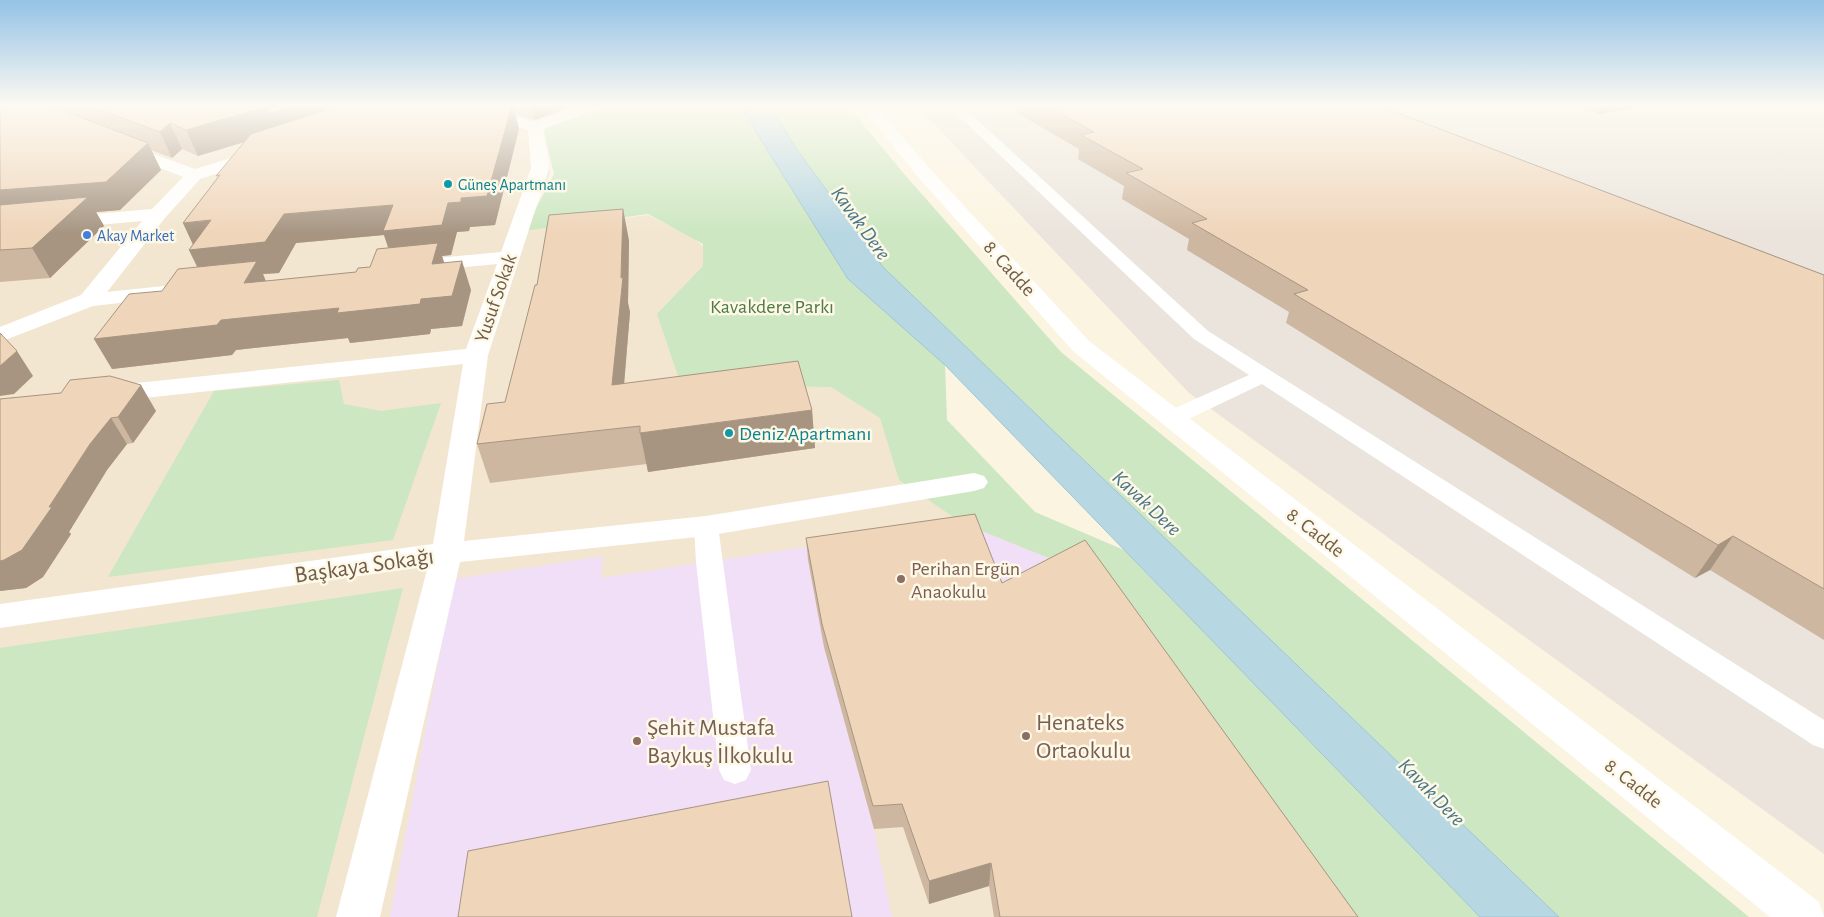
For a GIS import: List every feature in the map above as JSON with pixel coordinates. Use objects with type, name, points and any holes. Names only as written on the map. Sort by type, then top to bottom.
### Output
[{"type":"street","points":[[126,148],[194,175]]},
{"type":"street","points":[[89,300],[158,214],[194,175],[277,148]]},
{"type":"street","name":"Yusuf Sokak","points":[[447,553],[476,355],[540,168],[538,148]]},
{"type":"street","name":"8. Cadde","points":[[903,148],[1081,346],[1804,917]]},
{"type":"street","points":[[0,228],[158,214]]},
{"type":"street","points":[[402,268],[509,257]]},
{"type":"street","points":[[0,335],[89,300],[187,290]]},
{"type":"street","points":[[89,396],[476,355]]},
{"type":"street","points":[[447,553],[706,526],[974,482]]},
{"type":"street","name":"Başkaya Sokağı","points":[[0,616],[447,553],[358,917]]},
{"type":"lane","points":[[998,148],[1201,334],[1824,736]]},
{"type":"lane","points":[[1172,418],[1264,375]]},
{"type":"lane","points":[[706,526],[708,562],[735,770]]},
{"type":"shaded area","points":[[0,148],[545,148],[550,174],[522,231],[648,215],[692,237],[1086,573],[1330,917],[0,917]]},
{"type":"shaded area","points":[[957,148],[1824,148],[1824,854],[1189,393]]},
{"type":"shaded area","name":"Şehit Mustafa Baykuş İlkokulu","points":[[962,523],[1086,573],[826,653],[874,829],[892,917],[390,917],[454,579],[603,556],[601,578]]},
{"type":"green space","name":"Kavakdere Parkı","points":[[548,148],[770,148],[848,279],[945,365],[947,420],[1035,512],[1124,550],[1480,917],[1330,917],[1086,573],[962,523],[899,480],[880,418],[831,387],[681,385],[657,314],[703,266],[703,244],[648,214],[524,231],[554,174]]},
{"type":"green space","points":[[796,148],[882,148],[1061,352],[1749,917],[1559,917],[883,267]]},
{"type":"green space","points":[[339,380],[344,404],[381,411],[441,403],[393,540],[108,577],[214,391]]},
{"type":"green space","points":[[403,588],[317,917],[0,917],[0,648]]},
{"type":"water","points":[[766,148],[796,148],[883,267],[1559,917],[1480,917],[945,365],[848,279]]},
{"type":"building","points":[[0,148],[143,148],[106,182],[0,190]]},
{"type":"building","points":[[240,148],[500,148],[487,196],[461,198],[461,202],[448,203],[442,225],[383,231],[393,205],[284,214],[265,242],[189,250],[211,220],[183,223],[220,175],[216,176]]},
{"type":"building","points":[[1104,148],[1490,148],[1824,275],[1824,589],[1733,536],[1718,545],[1294,294],[1308,290],[1192,223],[1207,219],[1126,173],[1143,169]]},
{"type":"building","points":[[88,197],[32,248],[0,250],[0,205]]},
{"type":"building","points":[[623,209],[621,278],[623,277],[612,385],[798,361],[812,410],[640,433],[640,426],[477,444],[487,404],[505,402],[535,285],[537,285],[549,215]]},
{"type":"building","points":[[438,243],[432,264],[462,261],[452,296],[421,299],[420,304],[337,313],[339,308],[221,320],[217,325],[94,339],[129,294],[162,291],[178,269],[257,261],[244,283],[356,272],[358,268],[370,267],[377,249]]},
{"type":"building","points":[[0,333],[17,351],[0,366]]},
{"type":"building","points":[[110,376],[141,385],[118,417],[111,418],[90,444],[49,507],[52,507],[22,550],[0,561],[0,399],[61,393],[70,380]]},
{"type":"building","name":"Henateks Ortaokulu","points":[[975,514],[1002,583],[1085,540],[1358,917],[1000,917],[991,863],[929,881],[902,804],[873,806],[822,624],[806,538]]},
{"type":"building","points":[[828,781],[852,917],[458,917],[468,851]]},
{"type":"place","name":"Güneş Apartmanı","points":[[448,184]]},
{"type":"place","name":"Akay Market","points":[[87,235]]},
{"type":"place","name":"Deniz Apartmanı","points":[[729,433]]},
{"type":"place","name":"Perihan Ergün Anaokulu","points":[[901,579]]},
{"type":"place","name":"Henateks Ortaokulu","points":[[1026,736]]},
{"type":"place","name":"Şehit Mustafa Baykuş İlkokulu","points":[[637,741]]},
{"type":"water label","name":"Kavak Dere","points":[[861,223]]},
{"type":"water label","name":"Kavak Dere","points":[[1147,503]]},
{"type":"water label","name":"Kavak Dere","points":[[1432,792]]}]
